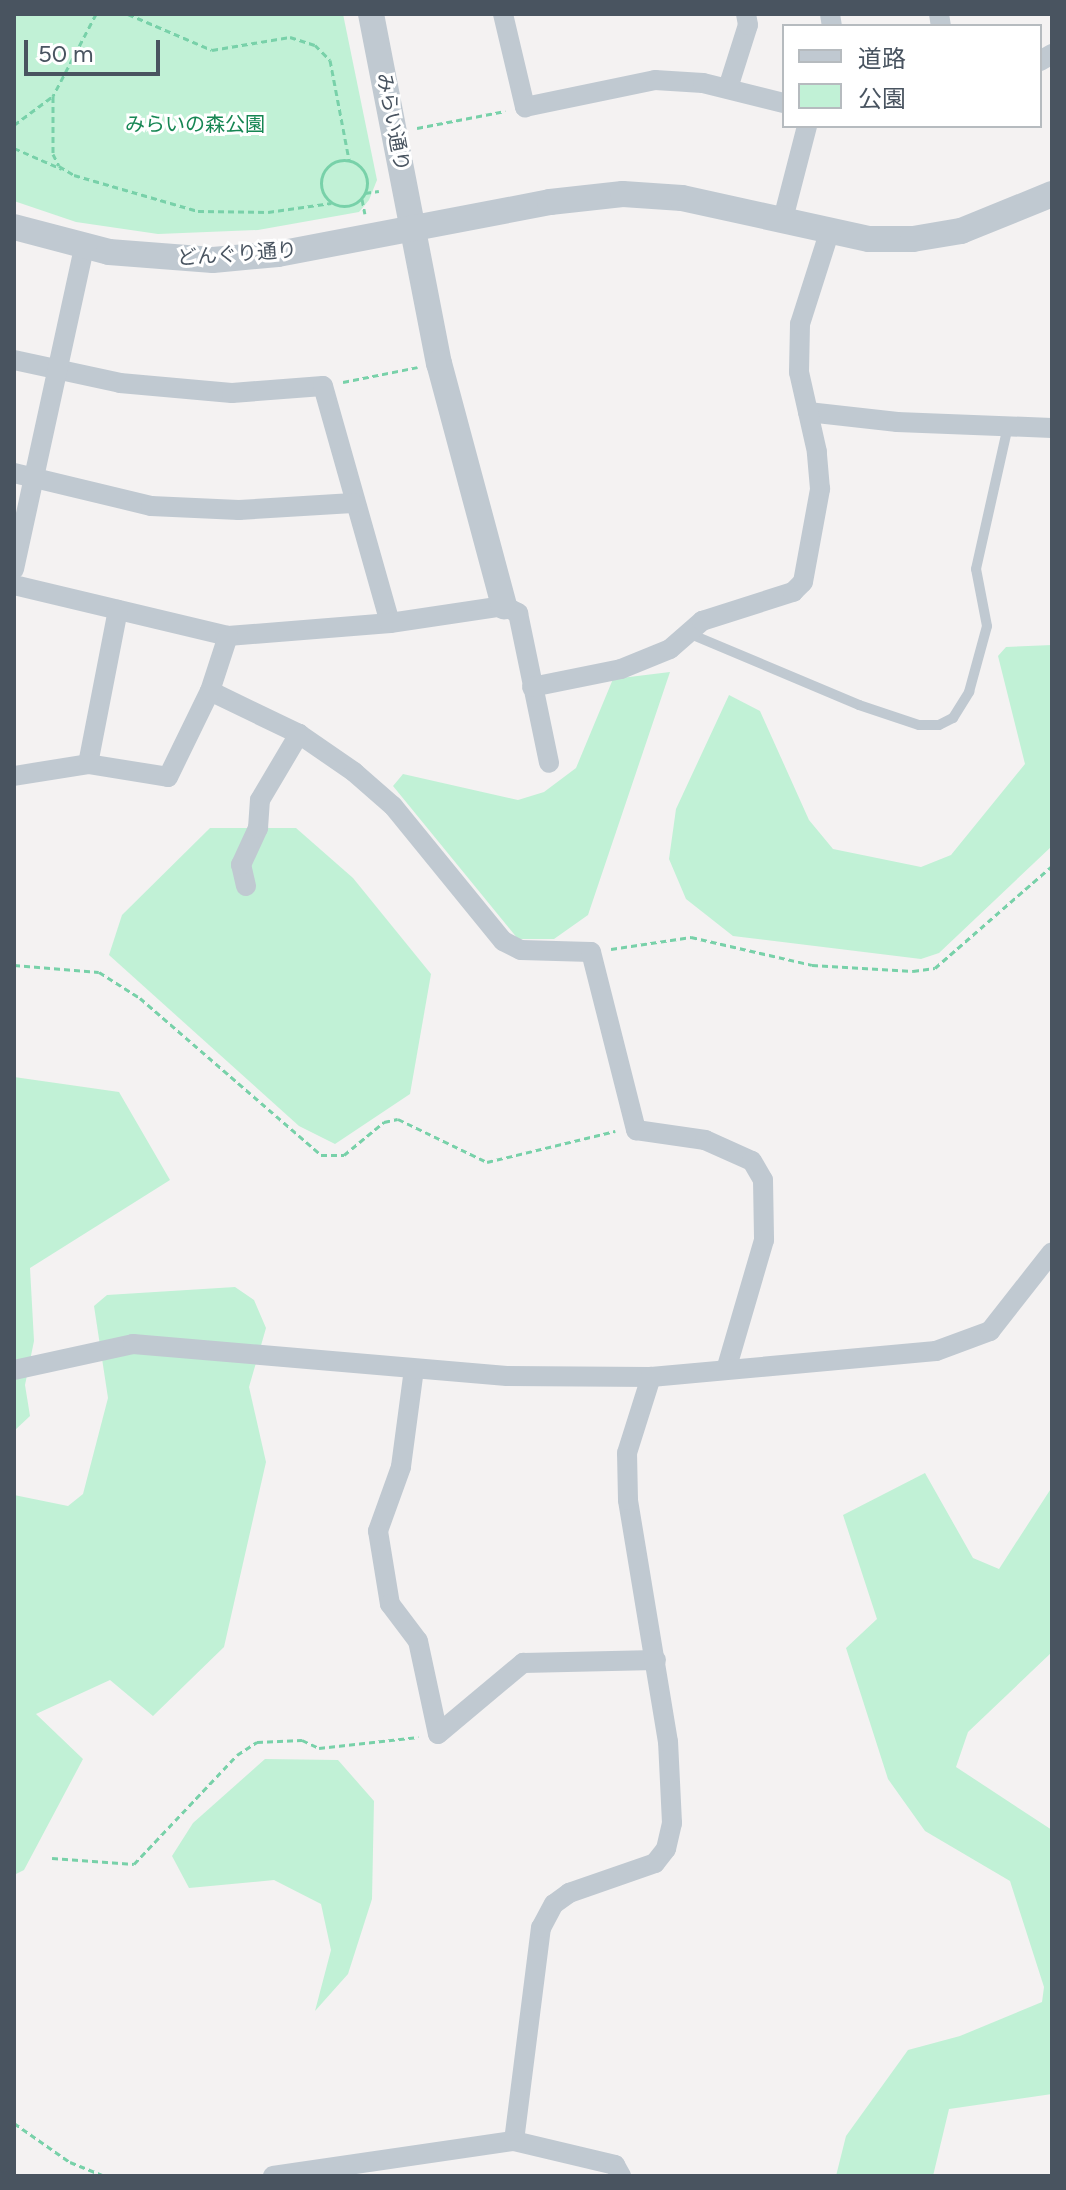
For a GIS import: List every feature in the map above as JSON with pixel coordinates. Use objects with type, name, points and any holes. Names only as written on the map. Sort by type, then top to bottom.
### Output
[{"type":"street","name":"みらい通り","points":[[371,14],[439,363],[504,606]]},
{"type":"street","points":[[503,14],[525,107],[655,80],[728,88],[782,102]]},
{"type":"street","points":[[728,88],[748,25],[746,14]]},
{"type":"street","points":[[783,219],[806,128]]},
{"type":"street","name":"どんぐり通り","points":[[14,227],[84,247],[143,257],[213,260],[414,229],[550,202],[623,194],[682,198],[783,219],[829,233],[913,239],[961,231],[1052,194]]},
{"type":"street","points":[[532,687],[621,669],[670,649],[702,621],[793,592],[803,582],[820,489],[799,372],[800,324],[829,233]]},
{"type":"street","points":[[14,569],[24,476],[58,372],[84,247]]},
{"type":"street","points":[[14,360],[58,372],[232,393],[323,386],[353,503],[390,623]]},
{"type":"street","points":[[808,412],[897,422],[1052,428]]},
{"type":"street","points":[[24,476],[151,506],[239,510],[353,503]]},
{"type":"street","points":[[14,585],[228,636],[390,623],[504,606],[518,613],[549,763]]},
{"type":"street","points":[[88,764],[118,610]]},
{"type":"street","points":[[14,776],[88,764],[168,777],[210,691],[228,636]]},
{"type":"street","points":[[210,691],[299,734],[393,806],[503,941],[521,950],[591,952],[634,1126],[657,1136],[732,1149],[752,1161],[763,1180],[764,1240],[726,1370]]},
{"type":"street","points":[[246,886],[241,865],[258,828],[260,800],[299,734]]},
{"type":"street","points":[[14,1370],[133,1344],[507,1376],[651,1377],[936,1351],[967,1344],[990,1331],[1052,1252]]},
{"type":"street","points":[[414,1369],[401,1467],[378,1531],[390,1604],[418,1641],[438,1734],[523,1663],[656,1660]]},
{"type":"street","points":[[514,2141],[541,1928],[554,1904],[569,1893],[595,1880],[633,1873],[655,1863],[666,1849],[672,1823],[668,1742],[656,1660],[638,1572],[627,1469],[636,1413],[651,1377]]},
{"type":"street","points":[[273,2176],[514,2141],[615,2165],[621,2176]]},
{"type":"lane","points":[[688,633],[859,705],[919,725],[953,718],[969,692],[987,626],[976,569],[1008,424]]},
{"type":"path","points":[[14,125],[53,96],[96,14]]},
{"type":"path","points":[[14,148],[67,171],[198,211],[233,214],[331,203],[346,207],[362,199],[366,174],[349,160],[330,60],[315,45],[290,37],[212,50],[128,14]]},
{"type":"path","points":[[53,96],[53,154],[67,171]]},
{"type":"path","points":[[417,128],[525,107]]},
{"type":"path","points":[[331,203],[322,190],[323,174],[334,163],[349,160]]},
{"type":"path","points":[[365,193],[379,191]]},
{"type":"path","points":[[362,199],[365,214]]},
{"type":"path","points":[[323,386],[422,367]]},
{"type":"path","points":[[591,952],[691,937],[812,965],[913,971],[935,968],[1052,866]]},
{"type":"path","points":[[14,965],[99,972],[140,998],[321,1155],[344,1155],[384,1122],[398,1119],[487,1162],[634,1126]]},
{"type":"path","points":[[52,1858],[134,1864],[237,1755],[257,1742],[302,1740],[319,1748],[438,1734]]},
{"type":"path","points":[[14,2123],[70,2162],[105,2176]]},
{"type":"green space","name":"みらいの森公園","points":[[14,14],[343,14],[377,180],[369,200],[359,212],[258,230],[158,234],[76,222],[14,201]]},
{"type":"green space","points":[[1052,645],[1052,846],[939,953],[921,959],[733,936],[686,899],[669,859],[676,809],[729,695],[760,711],[809,820],[833,849],[921,867],[951,855],[1025,764],[998,656],[1006,647]]},
{"type":"green space","points":[[670,672],[588,915],[554,939],[518,939],[393,786],[403,774],[518,800],[544,792],[576,768],[613,679]]},
{"type":"green space","points":[[210,828],[296,828],[353,878],[431,974],[410,1094],[335,1144],[299,1126],[109,955],[122,915]]},
{"type":"green space","points":[[14,1077],[119,1092],[170,1180],[30,1268],[34,1341],[25,1385],[30,1416],[14,1431]]},
{"type":"green space","points":[[235,1287],[254,1300],[266,1328],[249,1387],[266,1462],[224,1647],[153,1716],[110,1680],[36,1714],[83,1759],[24,1870],[14,1875],[14,1495],[68,1506],[83,1494],[108,1398],[94,1306],[107,1295]]},
{"type":"green space","points":[[925,1473],[973,1558],[999,1569],[1052,1487],[1052,1652],[968,1732],[956,1767],[1052,1830],[1052,2094],[949,2109],[933,2176],[836,2176],[846,2136],[908,2050],[960,2036],[1042,2002],[1044,1987],[1010,1881],[925,1831],[888,1779],[846,1648],[877,1619],[843,1515]]},
{"type":"green space","points":[[265,1759],[338,1760],[374,1801],[372,1899],[348,1974],[315,2011],[331,1950],[321,1904],[274,1880],[189,1888],[172,1856],[193,1823]]}]
